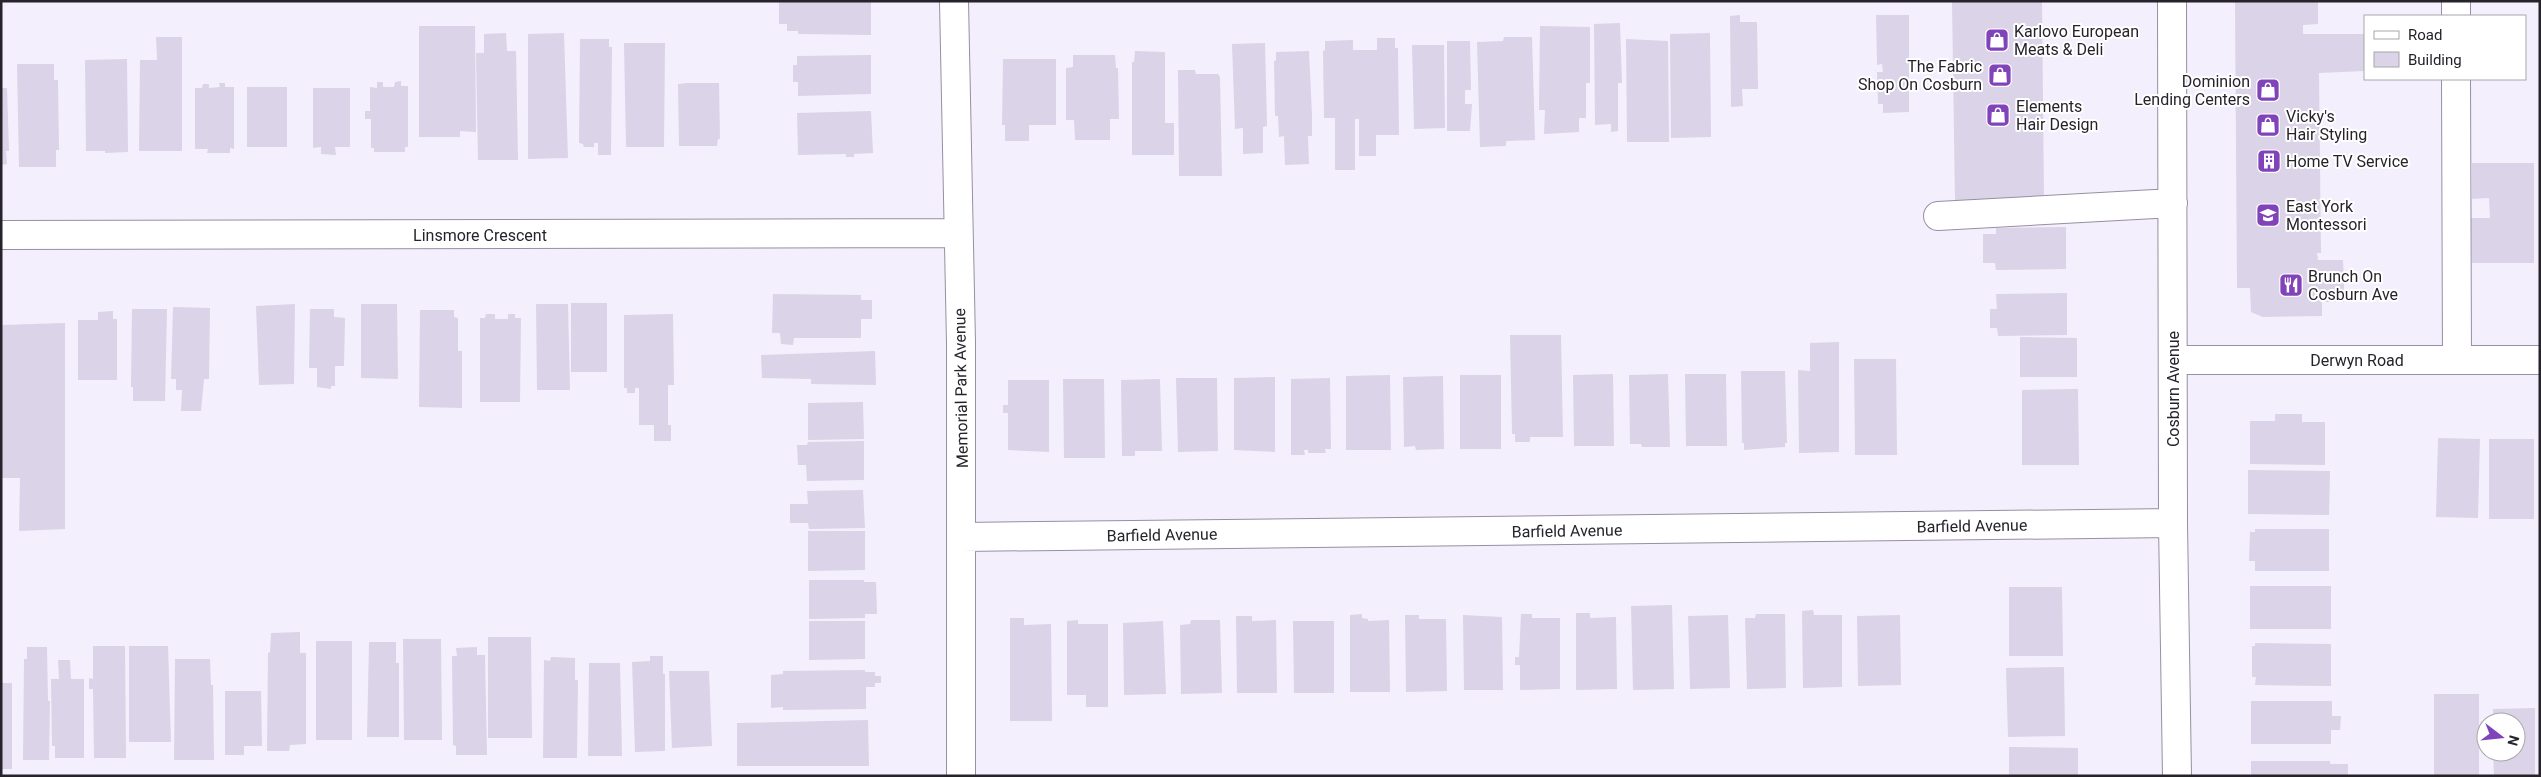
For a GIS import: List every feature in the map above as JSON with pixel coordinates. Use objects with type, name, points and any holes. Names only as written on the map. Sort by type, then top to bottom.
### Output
[{"type":"street","name":"Memorial Park Avenue","points":[[954,1],[962,537],[961,776]]},
{"type":"street","name":"Cosburn Avenue","points":[[2172,1],[2173,523],[2177,776]]},
{"type":"street","points":[[2456,1],[2456,15]]},
{"type":"street","points":[[2456,80],[2457,360]]},
{"type":"street","points":[[1938,216],[2173,203]]},
{"type":"street","name":"Linsmore Crescent","points":[[1,235],[958,233]]},
{"type":"street","name":"Derwyn Road","points":[[2174,360],[2540,360]]},
{"type":"street","name":"Barfield Avenue","points":[[962,537],[2173,523]]},
{"type":"building","points":[[779,1],[871,1],[871,35],[798,34],[798,31],[787,31],[787,24],[779,24]]},
{"type":"building","points":[[1952,1],[2042,1],[2044,201],[1955,202]]},
{"type":"building","points":[[2235,1],[2318,1],[2318,24],[2303,25],[2303,34],[2364,34],[2364,71],[2319,73],[2321,253],[2317,253],[2318,260],[2343,260],[2344,302],[2322,302],[2322,316],[2263,317],[2251,312],[2250,288],[2237,288]]},
{"type":"building","points":[[1740,15],[1740,22],[1757,22],[1758,89],[1742,89],[1743,106],[1731,107],[1730,16]]},
{"type":"building","points":[[1876,15],[1909,15],[1909,112],[1883,113],[1883,104],[1878,104],[1877,72],[1883,72],[1882,64],[1877,65]]},
{"type":"building","points":[[1620,23],[1622,83],[1618,83],[1618,131],[1611,132],[1611,124],[1595,125],[1594,24]]},
{"type":"building","points":[[419,26],[475,26],[476,132],[460,131],[460,137],[419,137]]},
{"type":"building","points":[[1540,26],[1590,27],[1590,83],[1586,83],[1586,118],[1579,118],[1579,132],[1544,134],[1545,110],[1539,110]]},
{"type":"building","points":[[506,33],[507,51],[516,51],[518,160],[478,160],[476,53],[484,53],[484,34]]},
{"type":"building","points":[[564,33],[568,158],[528,159],[528,34]]},
{"type":"building","points":[[1710,33],[1711,137],[1671,138],[1670,34]]},
{"type":"building","points":[[156,37],[182,37],[182,151],[139,151],[140,60],[157,60]]},
{"type":"building","points":[[1504,37],[1532,37],[1535,140],[1506,141],[1506,146],[1480,147],[1477,42],[1503,41]]},
{"type":"building","points":[[1377,38],[1395,38],[1395,48],[1398,48],[1399,135],[1376,135],[1376,156],[1359,156],[1359,119],[1355,119],[1355,170],[1335,170],[1335,118],[1324,118],[1323,51],[1325,50],[1325,41],[1353,40],[1353,50],[1377,50]]},
{"type":"building","points":[[580,39],[609,39],[609,47],[612,47],[611,155],[598,155],[598,143],[594,143],[594,147],[584,147],[583,144],[579,143]]},
{"type":"building","points":[[1626,39],[1668,41],[1669,142],[1627,142]]},
{"type":"building","points":[[1447,41],[1470,41],[1471,90],[1465,90],[1465,104],[1472,104],[1470,131],[1447,131]]},
{"type":"building","points":[[624,43],[665,43],[664,147],[626,147]]},
{"type":"building","points":[[1265,43],[1267,126],[1263,127],[1263,153],[1243,154],[1243,128],[1235,129],[1232,44]]},
{"type":"building","points":[[1412,45],[1444,45],[1445,128],[1414,129]]},
{"type":"building","points":[[1135,51],[1165,52],[1165,123],[1174,123],[1174,155],[1132,155],[1132,62],[1134,62]]},
{"type":"building","points":[[1309,51],[1312,136],[1308,136],[1309,164],[1285,165],[1284,136],[1279,137],[1278,116],[1275,116],[1274,61],[1276,60],[1276,52]]},
{"type":"building","points":[[871,55],[871,94],[798,96],[798,82],[793,82],[793,65],[797,65],[797,56]]},
{"type":"building","points":[[1073,55],[1115,55],[1116,68],[1118,68],[1119,119],[1110,119],[1110,140],[1075,140],[1074,120],[1066,120],[1066,68],[1073,67]]},
{"type":"building","points":[[127,59],[128,152],[105,153],[105,151],[86,151],[85,60]]},
{"type":"building","points":[[1003,59],[1056,59],[1056,125],[1029,125],[1029,141],[1005,141],[1005,125],[1002,125]]},
{"type":"building","points":[[17,64],[54,64],[54,80],[58,80],[59,150],[56,150],[56,167],[19,167]]},
{"type":"building","points":[[1178,70],[1195,70],[1196,74],[1218,74],[1220,77],[1222,176],[1179,176]]},
{"type":"building","points":[[401,81],[401,86],[408,86],[408,147],[405,147],[405,152],[374,152],[374,148],[371,148],[371,119],[365,119],[365,111],[370,111],[370,87],[377,88],[377,82],[383,82],[383,87],[394,87],[395,82]]},
{"type":"building","points":[[219,83],[225,83],[225,87],[234,87],[234,149],[230,148],[230,153],[207,153],[208,149],[195,149],[195,88],[202,88],[203,84],[209,84],[209,88],[220,87]]},
{"type":"building","points":[[719,83],[720,139],[718,139],[717,146],[679,146],[678,84]]},
{"type":"building","points":[[247,87],[287,87],[287,147],[247,147]]},
{"type":"building","points":[[1,88],[7,88],[9,151],[6,151],[7,164],[1,165]]},
{"type":"building","points":[[313,88],[350,88],[350,147],[335,147],[336,155],[321,154],[321,147],[313,148]]},
{"type":"building","points":[[871,111],[873,153],[854,154],[854,157],[846,157],[846,154],[798,155],[797,113]]},
{"type":"building","points":[[2472,163],[2534,163],[2534,263],[2472,263],[2471,218],[2490,218],[2489,198],[2472,199]]},
{"type":"building","points":[[2066,227],[2066,269],[1996,270],[1995,263],[1983,263],[1983,234],[1996,234],[1996,228]]},
{"type":"building","points":[[2067,293],[2067,335],[1998,336],[1997,328],[1990,328],[1990,309],[1997,309],[1996,294]]},
{"type":"building","points":[[773,294],[861,295],[861,300],[872,300],[872,319],[861,319],[861,338],[794,338],[793,345],[781,344],[780,333],[772,333]]},
{"type":"building","points":[[571,303],[607,303],[607,372],[571,372]]},
{"type":"building","points":[[295,304],[294,384],[259,385],[256,306]]},
{"type":"building","points":[[361,304],[397,304],[398,379],[361,378]]},
{"type":"building","points":[[536,304],[568,304],[570,390],[537,390]]},
{"type":"building","points":[[173,307],[210,308],[209,379],[204,379],[201,411],[181,411],[182,390],[176,390],[176,379],[171,379]]},
{"type":"building","points":[[132,309],[167,309],[165,401],[133,401],[133,387],[131,387]]},
{"type":"building","points":[[310,309],[334,309],[334,317],[345,318],[344,366],[335,366],[335,386],[331,386],[331,389],[317,387],[317,368],[309,368]]},
{"type":"building","points":[[420,310],[454,310],[454,317],[458,318],[458,351],[462,351],[462,408],[419,407]]},
{"type":"building","points":[[113,311],[113,319],[117,319],[117,380],[78,380],[78,320],[98,320],[98,312]]},
{"type":"building","points":[[486,314],[495,314],[495,319],[508,319],[508,314],[515,314],[515,318],[521,318],[520,402],[480,402],[480,318],[485,318]]},
{"type":"building","points":[[673,314],[674,385],[668,385],[668,425],[671,425],[671,441],[654,441],[654,425],[639,425],[639,388],[635,388],[635,393],[627,393],[627,388],[624,388],[624,315]]},
{"type":"building","points":[[65,323],[65,529],[19,531],[20,478],[1,478],[1,325]]},
{"type":"building","points":[[1510,335],[1561,335],[1563,437],[1530,437],[1530,442],[1515,442],[1515,434],[1512,434]]},
{"type":"building","points":[[2020,337],[2077,338],[2077,377],[2020,377]]},
{"type":"building","points":[[1839,342],[1839,452],[1799,453],[1798,370],[1810,371],[1810,343]]},
{"type":"building","points":[[875,351],[876,385],[811,384],[811,379],[762,378],[761,355]]},
{"type":"building","points":[[1854,359],[1896,359],[1897,455],[1855,455]]},
{"type":"building","points":[[1741,371],[1785,371],[1787,443],[1785,443],[1785,447],[1744,450],[1744,443],[1742,443]]},
{"type":"building","points":[[1613,374],[1614,446],[1574,446],[1573,375]]},
{"type":"building","points":[[1668,374],[1670,447],[1642,447],[1641,444],[1630,444],[1629,375]]},
{"type":"building","points":[[1685,374],[1726,374],[1727,446],[1686,446]]},
{"type":"building","points":[[1390,375],[1391,450],[1346,450],[1346,376]]},
{"type":"building","points":[[1460,375],[1501,375],[1501,449],[1460,449]]},
{"type":"building","points":[[1443,376],[1444,449],[1416,450],[1415,446],[1404,447],[1403,377]]},
{"type":"building","points":[[1275,377],[1275,452],[1234,450],[1234,378]]},
{"type":"building","points":[[1176,378],[1217,378],[1218,451],[1178,452]]},
{"type":"building","points":[[1330,378],[1331,449],[1325,449],[1326,453],[1308,453],[1308,450],[1304,450],[1305,455],[1291,455],[1291,379]]},
{"type":"building","points":[[1063,379],[1104,379],[1105,458],[1064,458]]},
{"type":"building","points":[[1160,379],[1162,451],[1135,451],[1135,456],[1122,456],[1121,380]]},
{"type":"building","points":[[1008,380],[1049,380],[1049,452],[1008,450],[1008,413],[1003,413],[1003,405],[1008,405]]},
{"type":"building","points":[[2078,389],[2079,465],[2022,465],[2022,390]]},
{"type":"building","points":[[863,402],[864,439],[808,440],[808,403]]},
{"type":"building","points":[[2275,414],[2302,414],[2302,422],[2325,422],[2325,465],[2250,464],[2250,421],[2275,421]]},
{"type":"building","points":[[2438,438],[2480,439],[2478,518],[2436,517]]},
{"type":"building","points":[[2489,439],[2534,439],[2534,519],[2489,519]]},
{"type":"building","points":[[864,441],[864,480],[807,481],[806,465],[798,465],[797,445],[807,445],[808,442]]},
{"type":"building","points":[[2248,470],[2330,471],[2329,515],[2248,514]]},
{"type":"building","points":[[863,490],[865,528],[809,529],[808,523],[790,523],[790,504],[808,504],[807,491]]},
{"type":"building","points":[[2255,529],[2329,529],[2329,571],[2255,571],[2255,561],[2249,561],[2250,532],[2255,532]]},
{"type":"building","points":[[808,531],[865,531],[865,570],[808,571]]},
{"type":"building","points":[[809,580],[864,580],[864,582],[876,582],[877,614],[865,614],[865,618],[809,619]]},
{"type":"building","points":[[2250,586],[2331,586],[2331,629],[2250,629]]},
{"type":"building","points":[[2009,587],[2062,587],[2063,656],[2009,656]]},
{"type":"building","points":[[1672,605],[1674,689],[1633,690],[1631,606]]},
{"type":"building","points":[[1813,610],[1814,615],[1842,615],[1842,687],[1803,688],[1802,611]]},
{"type":"building","points":[[1576,613],[1590,613],[1590,618],[1616,617],[1617,689],[1576,690]]},
{"type":"building","points":[[1362,614],[1362,618],[1368,619],[1368,621],[1389,620],[1390,692],[1350,692],[1350,615]]},
{"type":"building","points":[[1521,614],[1532,614],[1532,618],[1560,618],[1560,689],[1520,690],[1520,665],[1515,665],[1515,657],[1519,657]]},
{"type":"building","points":[[1756,614],[1785,614],[1786,688],[1747,689],[1745,618],[1755,618]]},
{"type":"building","points":[[1405,615],[1419,615],[1419,619],[1446,619],[1447,691],[1406,692]]},
{"type":"building","points":[[1463,615],[1502,617],[1503,690],[1464,690]]},
{"type":"building","points":[[1728,615],[1730,688],[1690,689],[1688,616]]},
{"type":"building","points":[[1900,615],[1901,685],[1858,686],[1857,616]]},
{"type":"building","points":[[1236,616],[1252,616],[1252,621],[1276,620],[1277,693],[1237,693]]},
{"type":"building","points":[[1010,618],[1024,618],[1024,625],[1051,624],[1052,721],[1010,721]]},
{"type":"building","points":[[1078,620],[1078,624],[1108,624],[1108,707],[1086,707],[1086,695],[1067,695],[1067,621]]},
{"type":"building","points":[[1191,620],[1220,620],[1222,693],[1181,694],[1180,625],[1190,624]]},
{"type":"building","points":[[809,621],[865,621],[865,659],[809,660]]},
{"type":"building","points":[[1163,621],[1166,694],[1124,695],[1123,623]]},
{"type":"building","points":[[1293,621],[1334,621],[1334,693],[1294,693]]},
{"type":"building","points":[[300,632],[300,653],[306,653],[306,744],[290,745],[289,751],[267,751],[268,653],[270,652],[271,633]]},
{"type":"building","points":[[488,637],[531,637],[532,738],[488,738]]},
{"type":"building","points":[[403,639],[441,639],[442,740],[404,740]]},
{"type":"building","points":[[316,641],[352,641],[352,740],[316,740]]},
{"type":"building","points":[[369,642],[396,642],[396,663],[399,663],[399,737],[367,737]]},
{"type":"building","points":[[2255,643],[2331,644],[2331,686],[2255,685],[2256,677],[2252,677],[2252,646],[2255,646]]},
{"type":"building","points":[[93,646],[125,646],[126,758],[94,758],[93,689],[89,689],[89,678],[93,679]]},
{"type":"building","points":[[129,646],[168,646],[171,742],[129,742]]},
{"type":"building","points":[[27,647],[47,647],[48,701],[50,701],[49,760],[23,760],[24,659],[27,659]]},
{"type":"building","points":[[477,647],[477,655],[485,655],[487,755],[456,755],[456,746],[453,745],[452,656],[457,656],[456,648]]},
{"type":"building","points":[[650,656],[663,656],[663,674],[665,674],[665,751],[635,752],[632,662],[650,661]]},
{"type":"building","points":[[551,657],[575,658],[575,680],[578,680],[577,758],[543,758],[544,660],[550,661]]},
{"type":"building","points":[[175,659],[210,659],[211,685],[213,685],[214,760],[174,760]]},
{"type":"building","points":[[58,660],[70,660],[71,679],[84,679],[84,758],[55,758],[55,746],[52,746],[51,679],[59,679]]},
{"type":"building","points":[[589,663],[620,663],[622,756],[588,756]]},
{"type":"building","points":[[2064,667],[2065,736],[2008,737],[2006,668]]},
{"type":"building","points":[[865,670],[865,672],[875,672],[875,676],[881,676],[881,683],[875,683],[875,687],[866,687],[866,709],[783,710],[783,707],[771,708],[771,675],[783,674],[783,671]]},
{"type":"building","points":[[669,671],[709,671],[712,746],[672,748]]},
{"type":"building","points":[[1,683],[12,683],[12,769],[1,769]]},
{"type":"building","points":[[225,691],[261,691],[262,746],[244,746],[244,755],[225,755]]},
{"type":"building","points":[[2434,694],[2479,694],[2479,712],[2476,712],[2476,762],[2479,762],[2479,776],[2434,776]]},
{"type":"building","points":[[2251,701],[2332,701],[2332,716],[2341,716],[2340,730],[2331,730],[2331,744],[2251,744]]},
{"type":"building","points":[[2535,708],[2535,776],[2494,776],[2493,762],[2526,762],[2526,712],[2493,712],[2493,709]]},
{"type":"building","points":[[868,720],[869,766],[737,766],[737,723]]},
{"type":"building","points":[[2009,747],[2078,748],[2078,776],[2009,776]]},
{"type":"building","points":[[2251,761],[2330,761],[2330,764],[2348,764],[2348,776],[2251,776]]},
{"type":"place","name":"Karlovo European Meats & Deli","points":[[1997,40]]},
{"type":"place","name":"The Fabric Shop On Cosburn","points":[[2000,75]]},
{"type":"place","name":"Dominion Lending Centers","points":[[2268,90]]},
{"type":"place","name":"Elements Hair Design","points":[[1998,115]]},
{"type":"place","name":"Vicky's Hair Styling","points":[[2268,125]]},
{"type":"place","name":"Home TV Service","points":[[2269,161]]},
{"type":"place","name":"East York Montessori","points":[[2268,215]]},
{"type":"place","name":"Brunch On Cosburn Ave","points":[[2291,285]]}]
